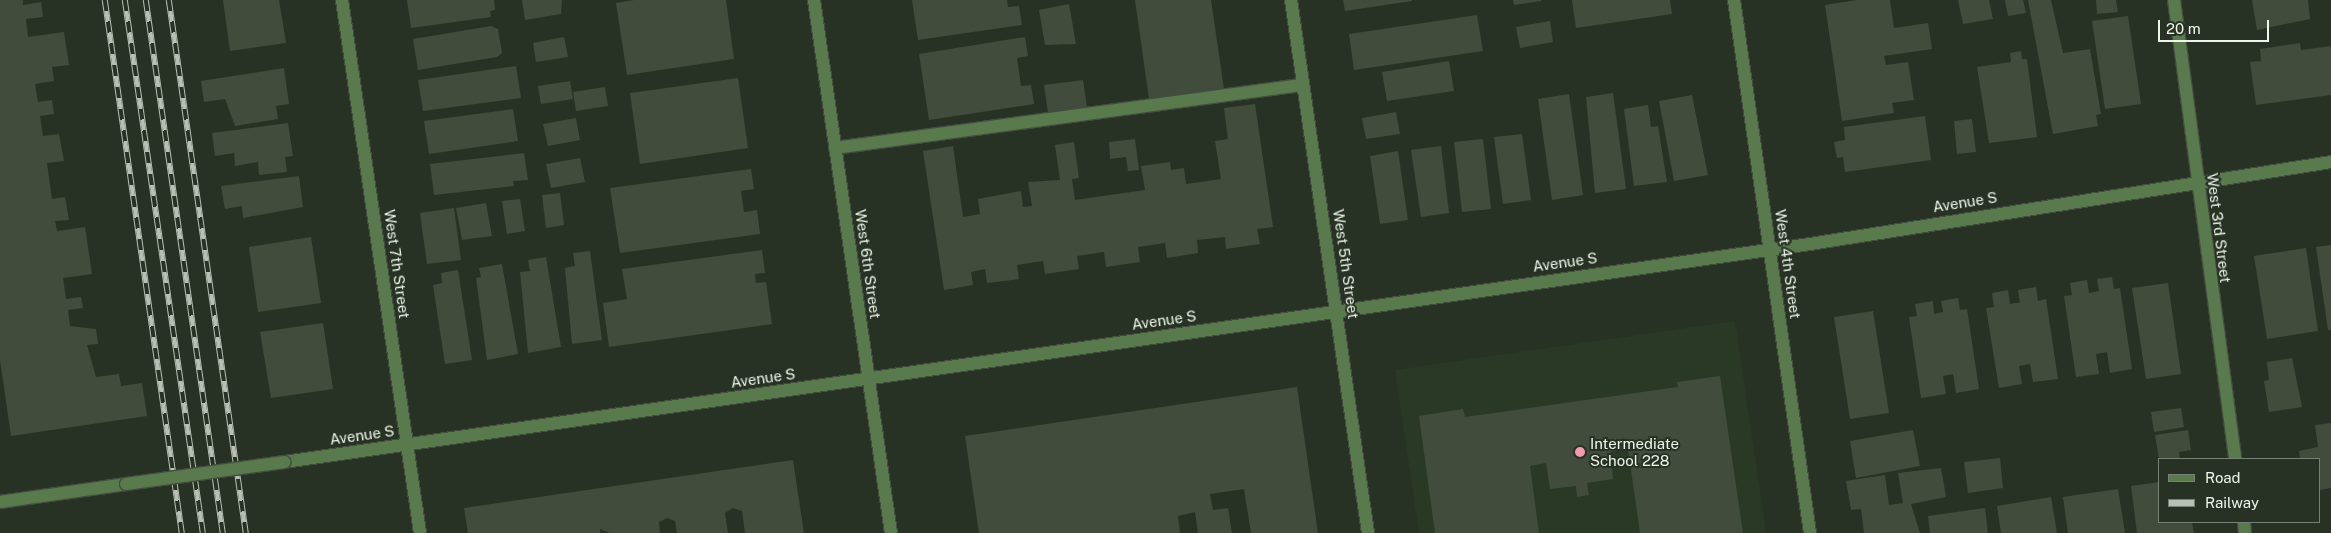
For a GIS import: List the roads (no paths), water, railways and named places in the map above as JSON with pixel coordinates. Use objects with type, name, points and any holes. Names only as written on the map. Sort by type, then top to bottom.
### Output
[{"type":"street","name":"West 7th Street","points":[[342,0],[420,533]]},
{"type":"street","name":"West 6th Street","points":[[814,0],[891,533]]},
{"type":"street","name":"West 5th Street","points":[[1291,0],[1368,533]]},
{"type":"street","name":"West 4th Street","points":[[1734,0],[1810,533]]},
{"type":"street","name":"West 3rd Street","points":[[2174,0],[2196,182],[2235,458]]},
{"type":"street","points":[[835,148],[1303,85]]},
{"type":"street","name":"Avenue S","points":[[0,502],[868,380],[1770,249],[2331,162]]},
{"type":"railway","points":[[105,0],[182,533]]},
{"type":"railway","points":[[125,0],[203,533]]},
{"type":"railway","points":[[146,0],[223,533]]},
{"type":"railway","points":[[169,0],[246,533]]},
{"type":"place","name":"Intermediate School 228","points":[[1580,452]]}]
